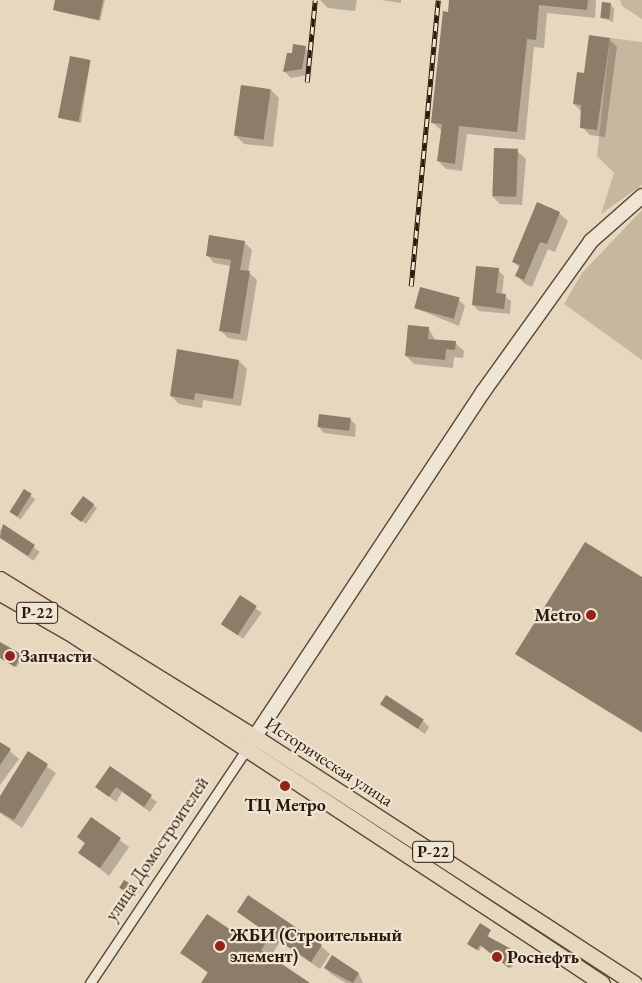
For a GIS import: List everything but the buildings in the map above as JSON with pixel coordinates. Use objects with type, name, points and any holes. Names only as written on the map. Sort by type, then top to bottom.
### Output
[{"type":"highway","name":"Историческая улица","points":[[0,578],[255,736],[634,983]]},
{"type":"highway","name":"Историческая улица","points":[[0,593],[44,617],[602,983]]},
{"type":"main road","name":"улица Домостроителей","points":[[246,750],[483,392],[591,241],[642,196]]},
{"type":"street","name":"улица Домостроителей","points":[[90,983],[246,750]]},
{"type":"shaded area","points":[[620,0],[642,0],[642,19],[622,6]]},
{"type":"shaded area","points":[[610,38],[642,42],[642,185],[601,214],[614,173],[597,156]]},
{"type":"shaded area","points":[[642,210],[642,360],[564,304],[582,273]]},
{"type":"railway","points":[[307,82],[315,0]]},
{"type":"railway","points":[[411,286],[438,0]]},
{"type":"place","name":"Metro","points":[[591,615]]},
{"type":"place","name":"Запчасти","points":[[10,656]]},
{"type":"place","name":"ТЦ Метро","points":[[285,786]]},
{"type":"place","name":"ЖБИ (Строительный элемент)","points":[[220,946]]},
{"type":"place","name":"Роснефть","points":[[497,957]]}]
